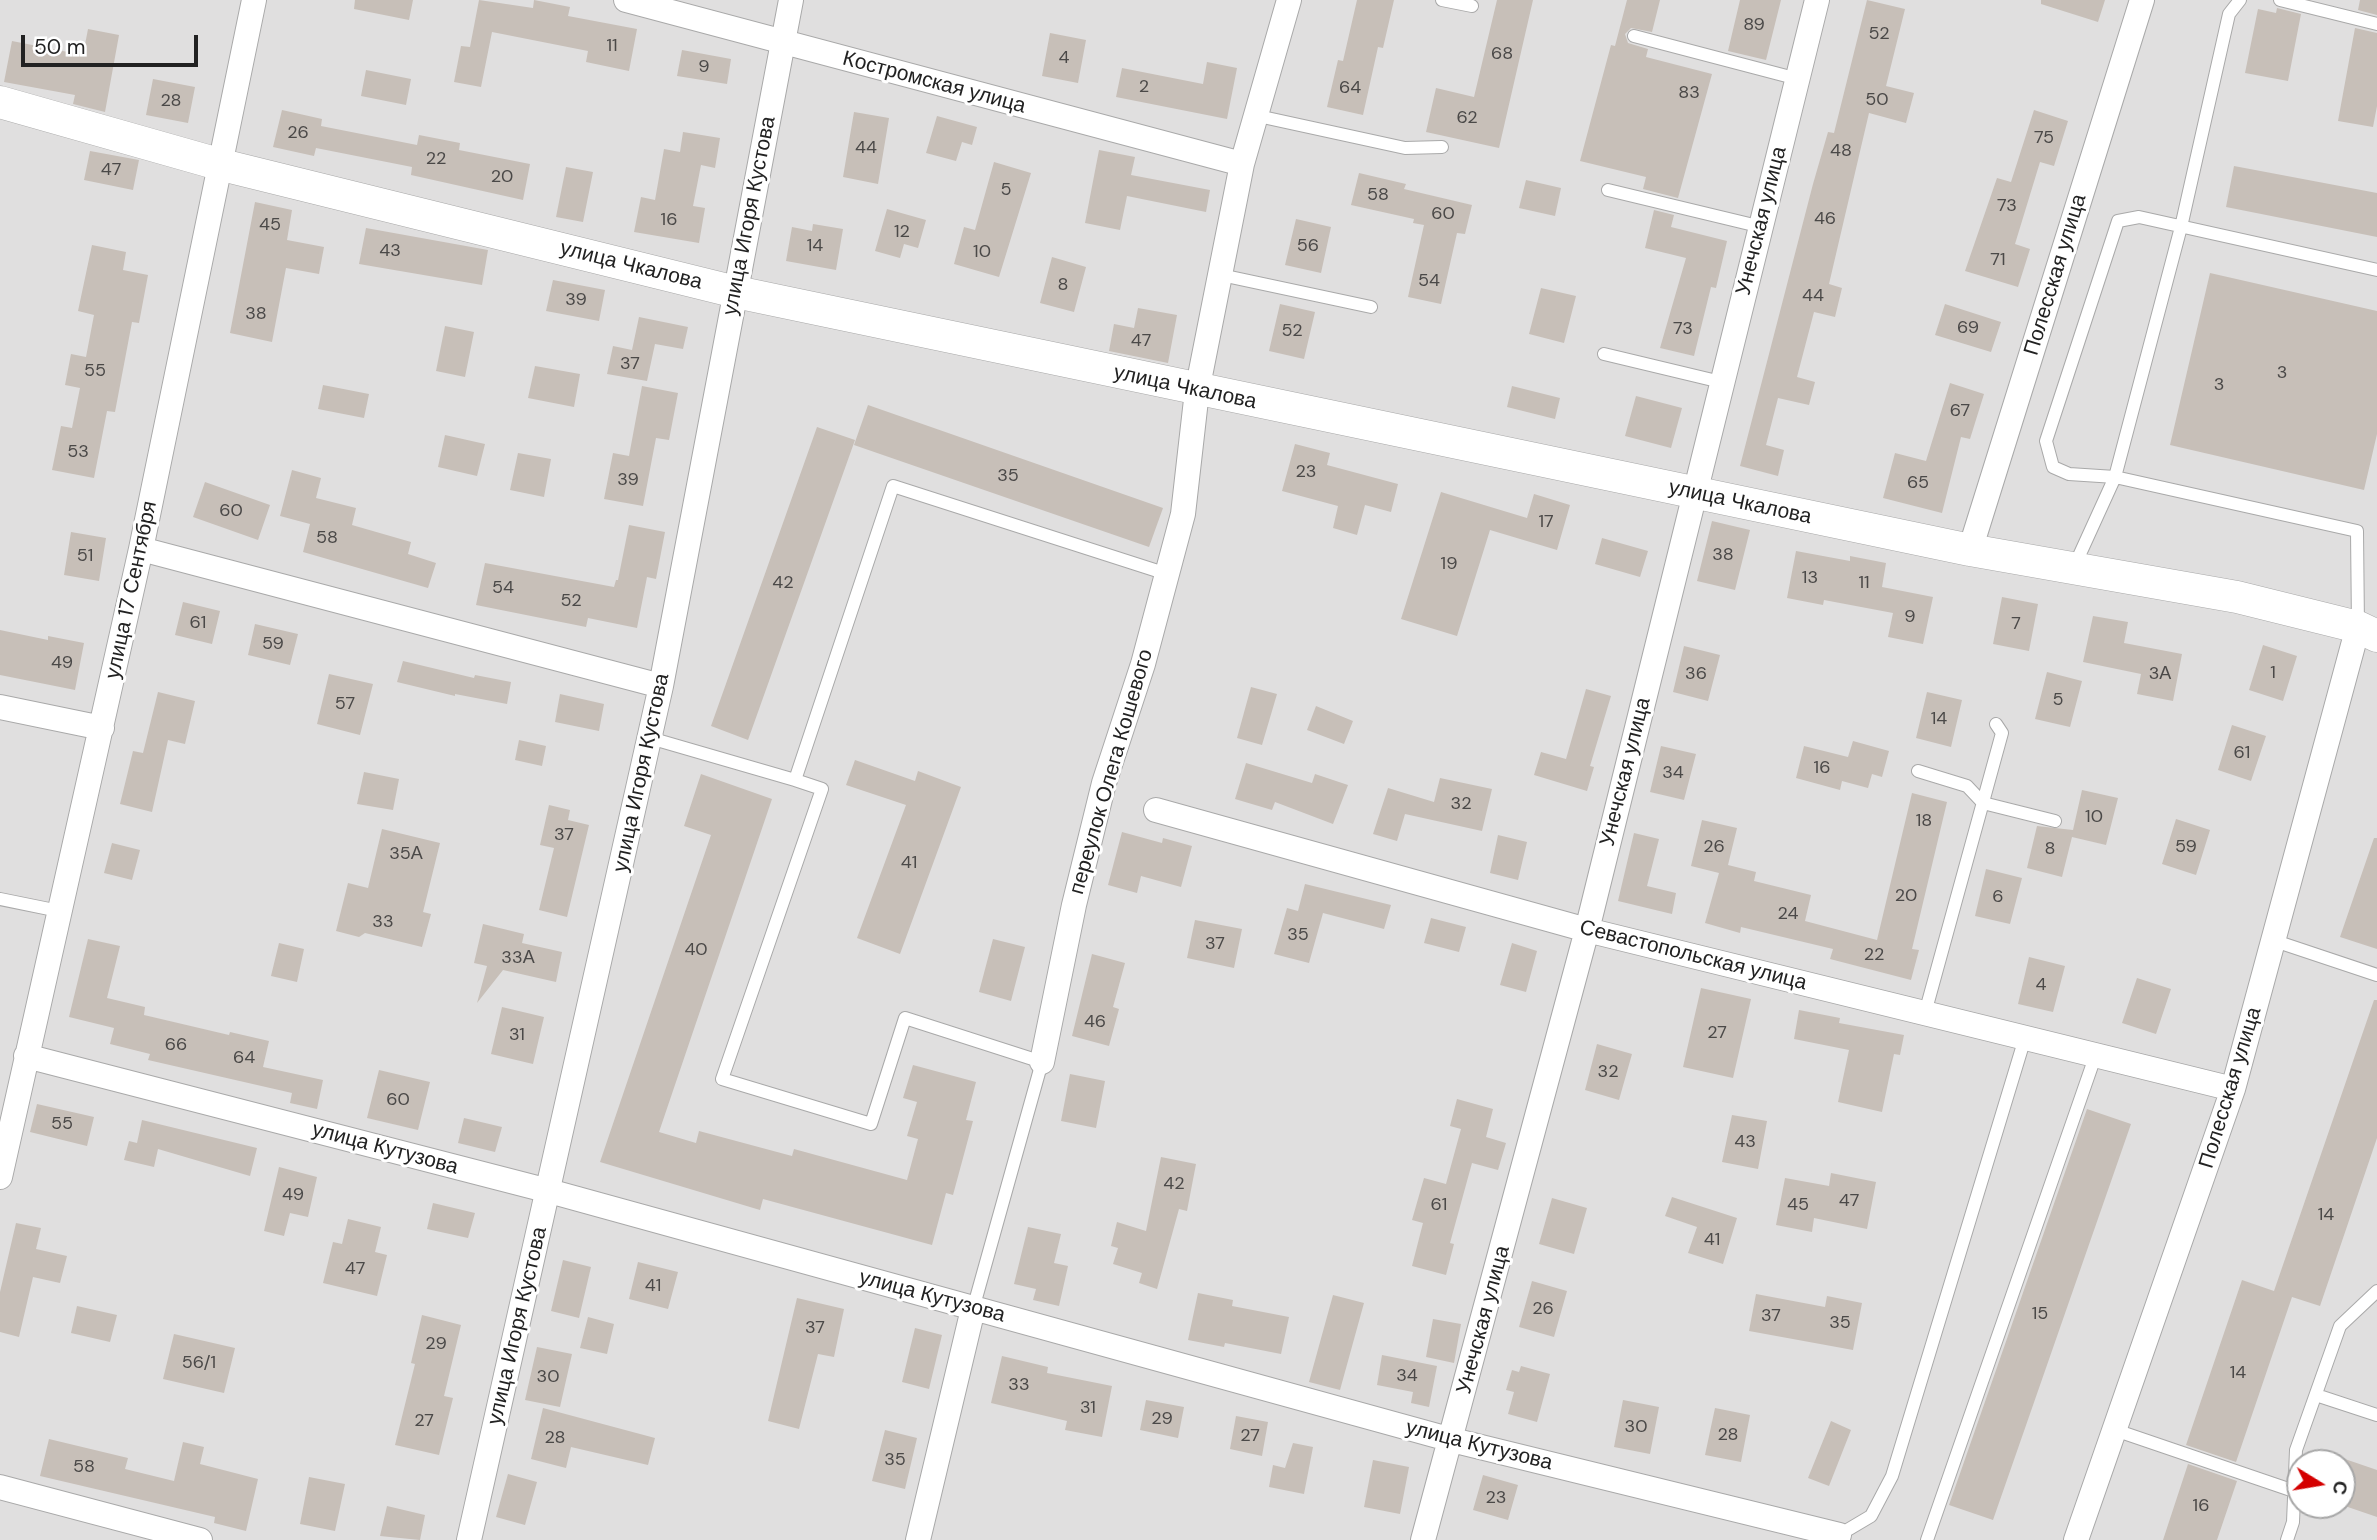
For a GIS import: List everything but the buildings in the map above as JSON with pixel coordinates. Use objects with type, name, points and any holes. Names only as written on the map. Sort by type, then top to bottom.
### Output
[{"type":"street","name":"улица 17 Сентября","points":[[0,1177],[141,549],[254,0]]},
{"type":"street","name":"Костромская улица","points":[[626,0],[1242,164]]},
{"type":"street","name":"улица Игоря Кустова","points":[[469,1540],[661,686],[791,0]]},
{"type":"street","name":"переулок Олега Кошевого","points":[[1042,1062],[1074,905],[1104,783],[1143,664],[1183,514],[1197,391],[1242,164],[1258,116],[1289,0]]},
{"type":"street","name":"Унечская улица","points":[[1423,1540],[1587,930],[1817,0]]},
{"type":"street","name":"Полесская улица","points":[[1970,551],[2142,0]]},
{"type":"street","name":"улица Чкалова","points":[[0,102],[222,165],[736,292],[1197,391],[1970,551],[2237,597],[2368,631]]},
{"type":"street","points":[[141,549],[661,686]]},
{"type":"street","name":"Полесская улица","points":[[2076,1540],[2233,1089],[2368,631]]},
{"type":"street","points":[[0,707],[102,729]]},
{"type":"street","name":"Севастопольская улица","points":[[1156,810],[1587,930],[2233,1089]]},
{"type":"street","name":"улица Кутузова","points":[[26,1056],[549,1191],[1452,1440],[1839,1535]]},
{"type":"street","name":"переулок Олега Кошевого","points":[[918,1540],[974,1309]]},
{"type":"street","points":[[0,1488],[201,1540]]},
{"type":"lane","points":[[1442,0],[1472,6]]},
{"type":"lane","points":[[2073,567],[2115,477],[2181,227],[2229,14],[2239,0]]},
{"type":"lane","points":[[2280,0],[2377,24]]},
{"type":"lane","points":[[1634,36],[1798,79]]},
{"type":"lane","points":[[1258,116],[1405,148],[1442,147]]},
{"type":"lane","points":[[1608,190],[1762,227]]},
{"type":"lane","points":[[2368,631],[2357,531],[2115,477],[2069,474],[2053,467],[2046,441],[2118,221],[2139,218],[2377,270]]},
{"type":"lane","points":[[1221,275],[1371,307]]},
{"type":"lane","points":[[1604,355],[1721,382]]},
{"type":"lane","points":[[795,780],[893,486],[1167,574]]},
{"type":"lane","points":[[1925,1013],[2002,733],[1996,724]]},
{"type":"lane","points":[[650,738],[822,789],[722,1079],[871,1124],[905,1018],[1042,1062]]},
{"type":"lane","points":[[1918,771],[1967,786],[1983,803],[2055,821]]},
{"type":"lane","points":[[0,899],[59,911]]},
{"type":"lane","points":[[2275,942],[2377,975]]},
{"type":"lane","points":[[1839,1535],[1871,1516],[1892,1476],[2025,1038]]},
{"type":"lane","points":[[1927,1540],[2095,1057]]},
{"type":"lane","name":"переулок Олега Кошевого","points":[[974,1309],[1042,1062]]},
{"type":"lane","points":[[2296,1449],[2340,1326],[2377,1291]]},
{"type":"lane","points":[[2316,1395],[2377,1415]]},
{"type":"lane","points":[[2115,1430],[2286,1487]]},
{"type":"lane","points":[[2287,1540],[2293,1519]]},
{"type":"shaded area","points":[[0,0],[2377,0],[2377,1540],[0,1540]]}]
